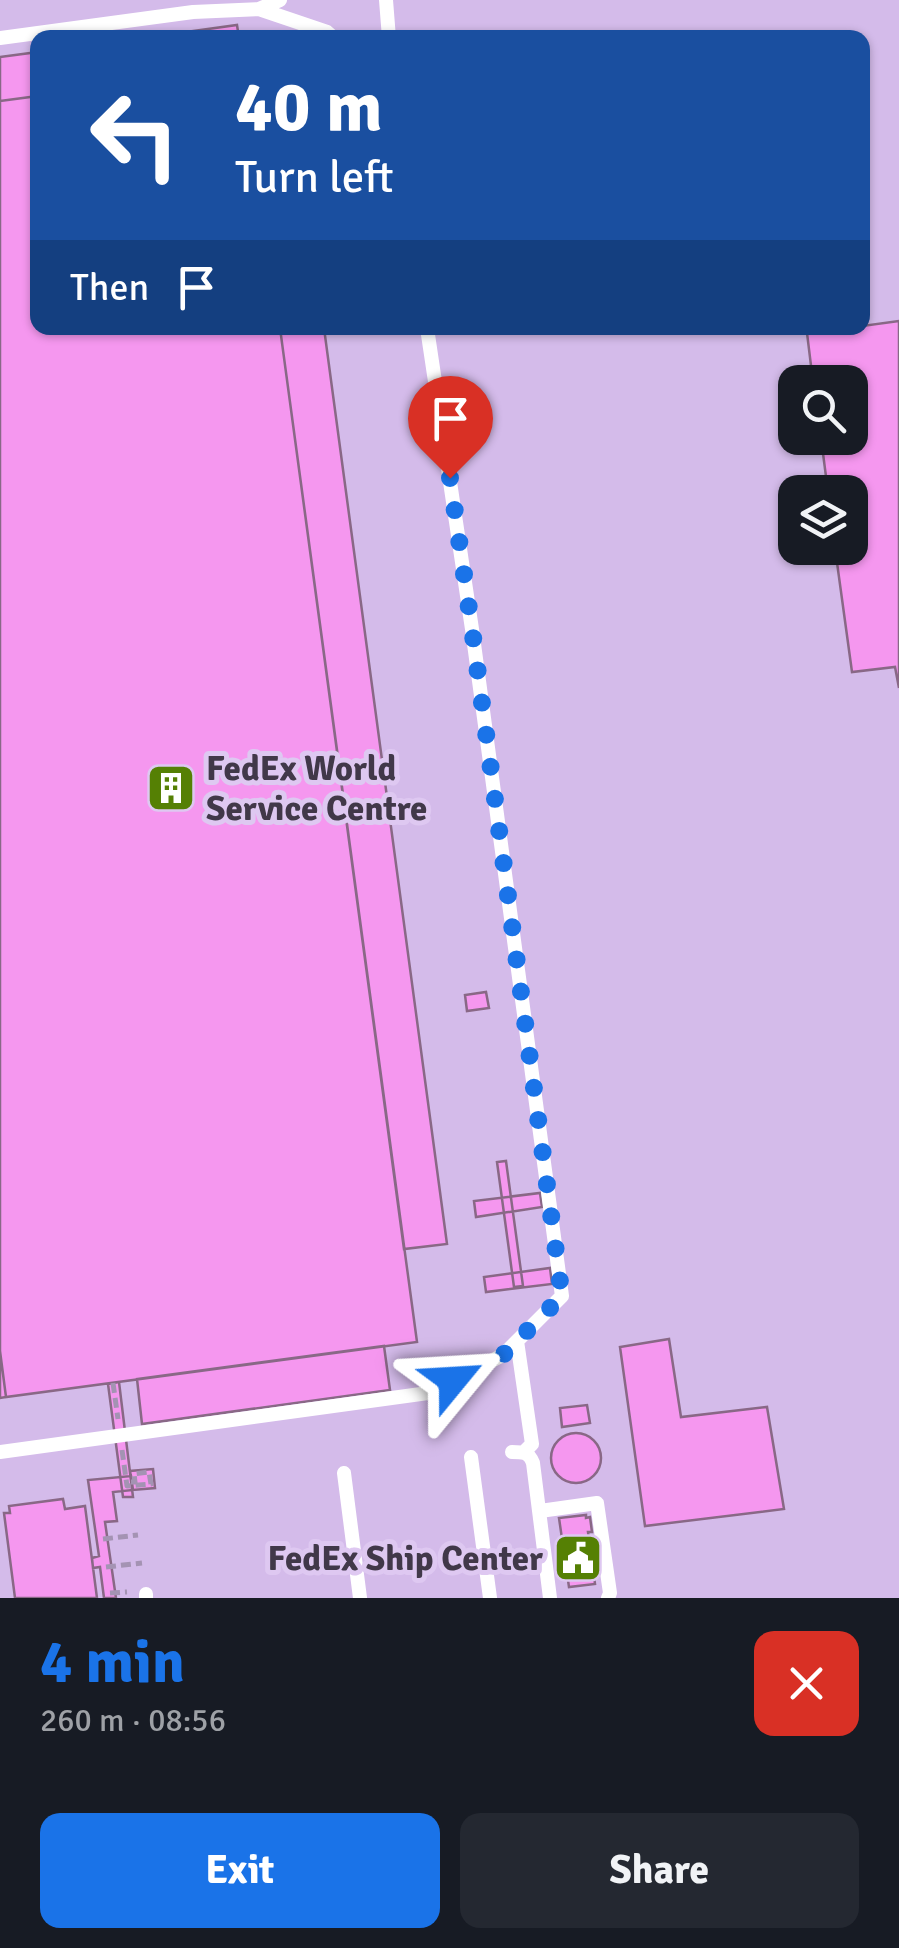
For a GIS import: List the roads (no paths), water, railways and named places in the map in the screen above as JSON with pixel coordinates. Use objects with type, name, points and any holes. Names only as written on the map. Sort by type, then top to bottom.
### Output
[{"type":"lane","points":[[59,30],[193,12],[259,9],[280,0]]},
{"type":"lane","points":[[386,0],[388,30]]},
{"type":"lane","points":[[259,9],[321,30]]},
{"type":"lane","points":[[0,38],[30,34]]},
{"type":"lane","points":[[0,1452],[428,1393],[503,1355],[562,1296],[429,335]]},
{"type":"lane","points":[[517,1341],[532,1444],[518,1452],[530,1455],[533,1463],[550,1598]]},
{"type":"lane","points":[[471,1457],[490,1598]]},
{"type":"lane","points":[[344,1473],[360,1598]]},
{"type":"lane","points":[[540,1511],[597,1503],[608,1598]]},
{"type":"place","name":"FedEx World Service Centre","points":[[171,788]]},
{"type":"place","name":"FedEx Ship Center","points":[[578,1558]]}]
